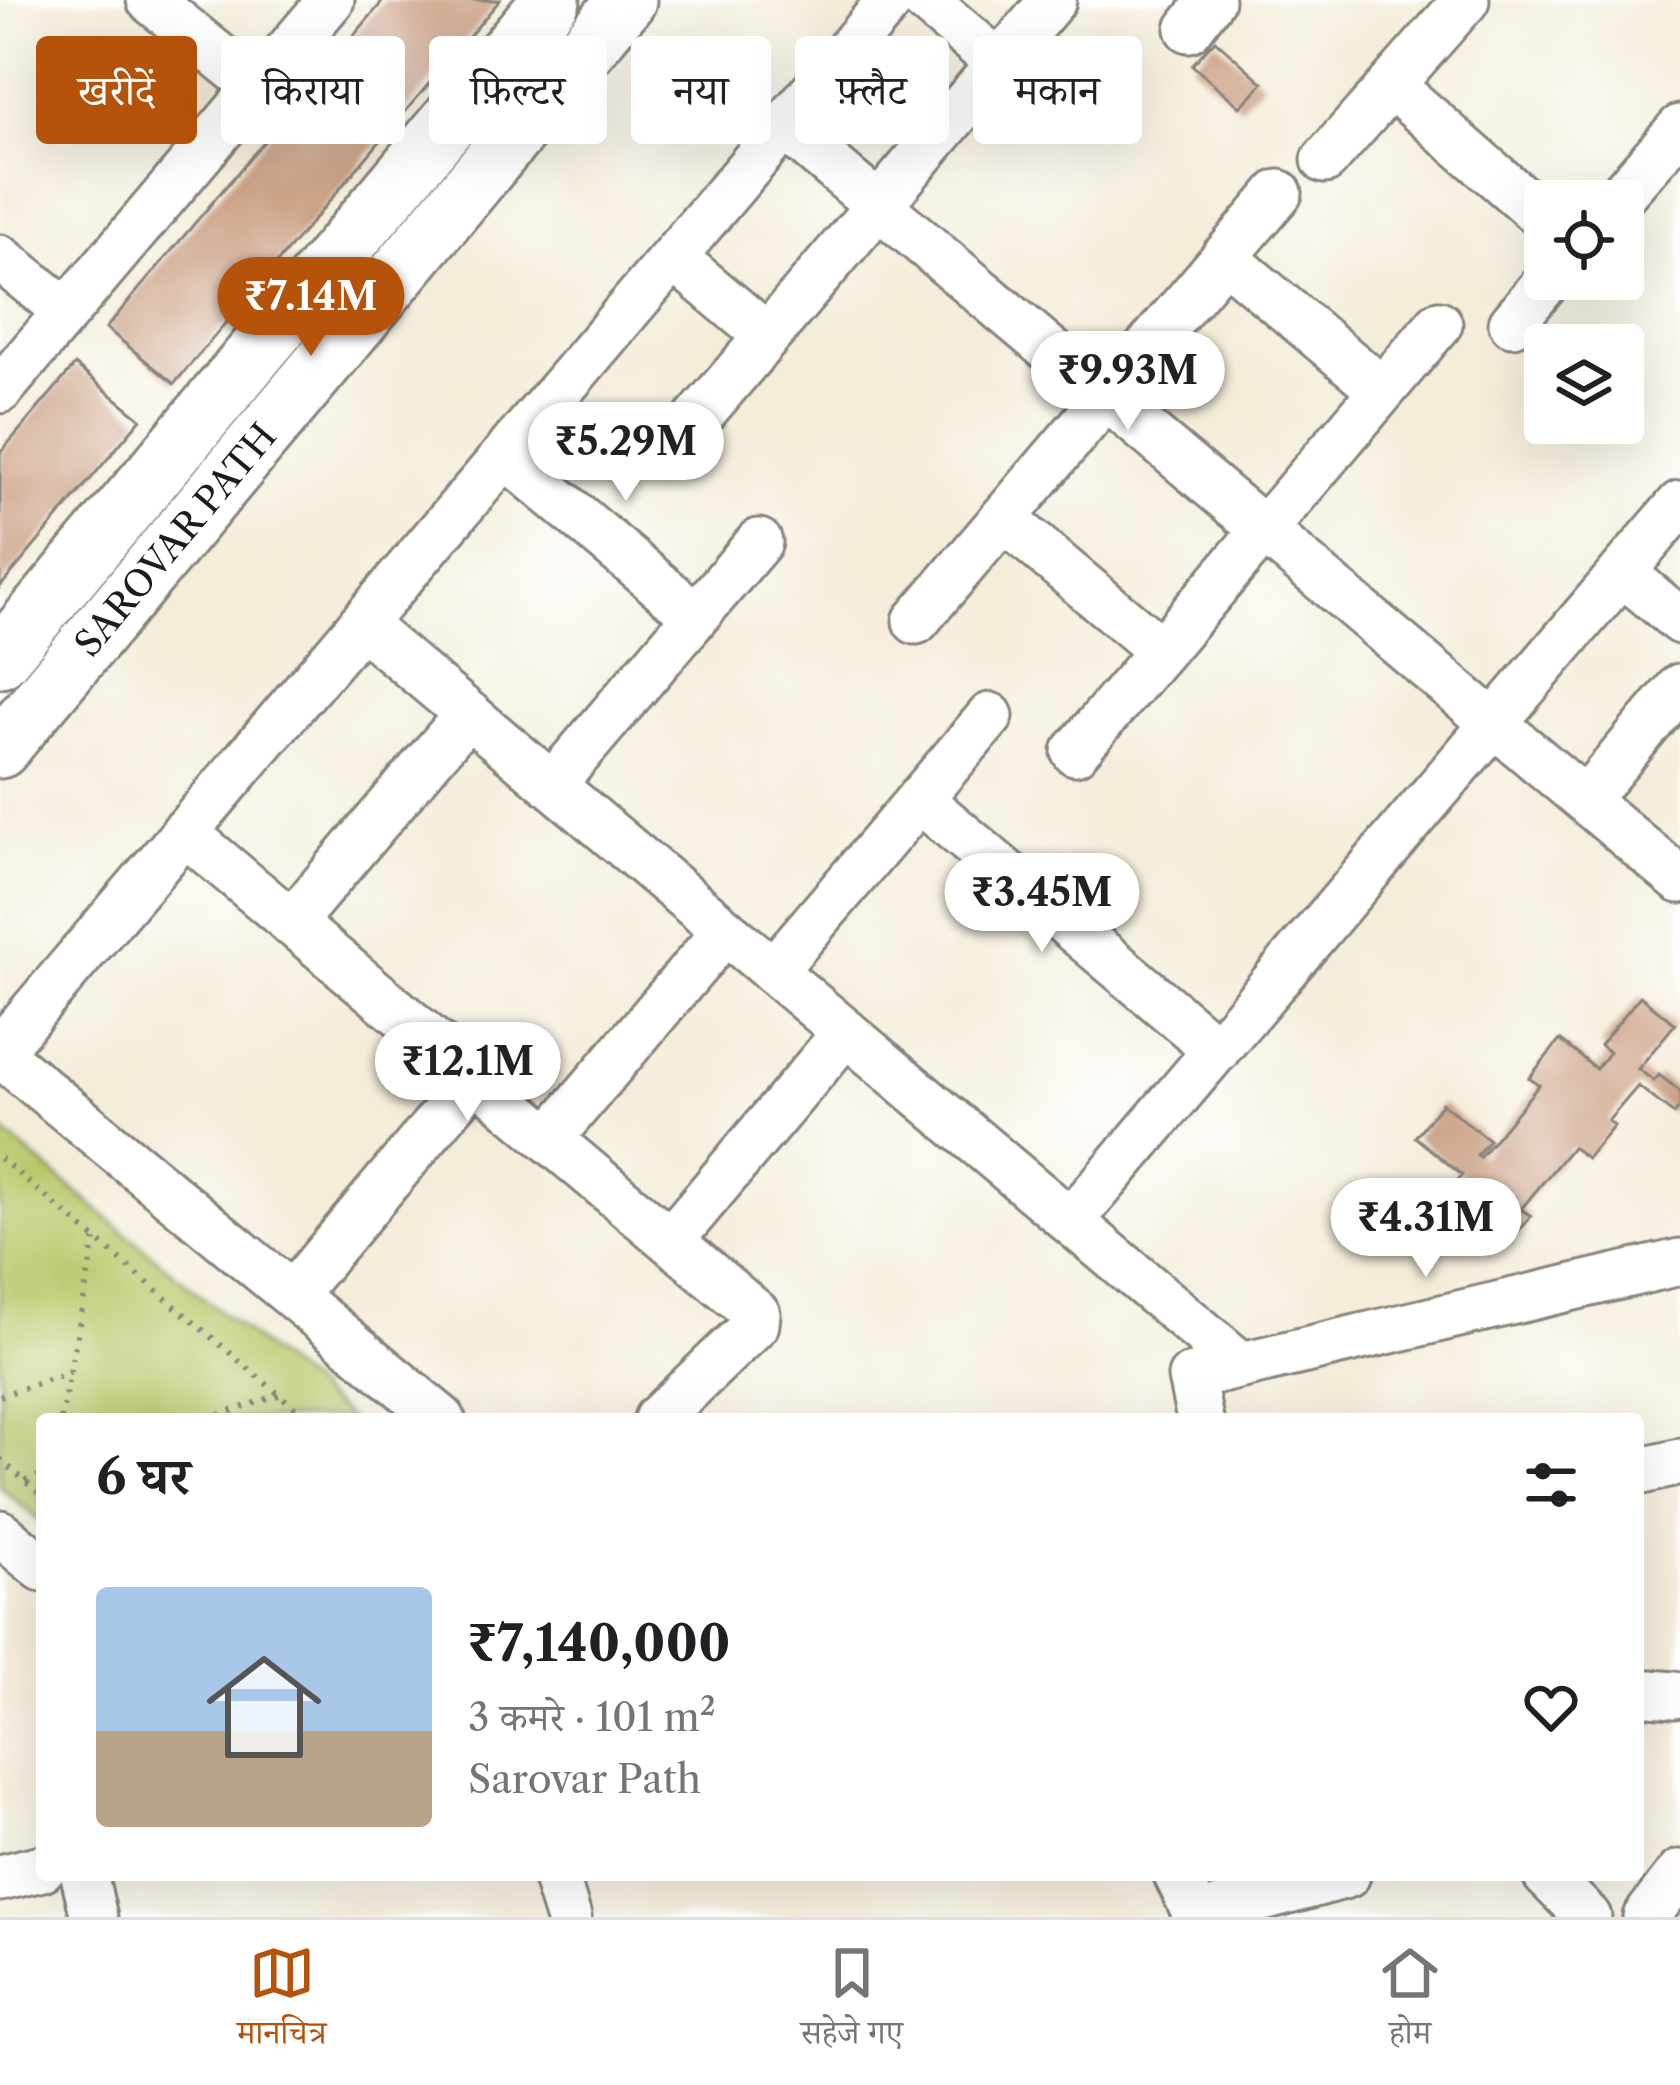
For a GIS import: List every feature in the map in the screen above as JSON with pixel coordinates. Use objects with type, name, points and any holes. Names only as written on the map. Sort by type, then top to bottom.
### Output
[{"type":"main road","name":"SAROVAR PATH","points":[[0,658],[551,0]]},
{"type":"main road","name":"SAROVAR PATH","points":[[0,749],[627,0]]},
{"type":"street","points":[[150,0],[221,58]]},
{"type":"street","points":[[300,36],[331,0]]},
{"type":"street","points":[[435,1413],[0,1052],[891,0]]},
{"type":"street","points":[[924,0],[973,41]]},
{"type":"street","points":[[1023,36],[1053,0]]},
{"type":"street","points":[[1324,160],[1466,0]]},
{"type":"street","points":[[1391,85],[1524,201]]},
{"type":"street","points":[[680,440],[973,95]]},
{"type":"street","points":[[784,126],[1680,880]]},
{"type":"street","points":[[1634,180],[1680,128]]},
{"type":"street","points":[[0,390],[221,129]]},
{"type":"street","points":[[916,621],[1279,193]]},
{"type":"street","points":[[673,257],[767,336]]},
{"type":"street","points":[[1224,257],[1382,390]]},
{"type":"street","points":[[0,258],[66,311]]},
{"type":"street","points":[[1512,322],[1531,300]]},
{"type":"street","points":[[1075,752],[1438,324]]},
{"type":"street","points":[[505,455],[696,616]]},
{"type":"street","points":[[1071,1221],[1680,504]]},
{"type":"street","points":[[1003,518],[1161,651]]},
{"type":"street","points":[[552,785],[759,542]]},
{"type":"street","points":[[1622,572],[1680,621]]},
{"type":"street","points":[[361,624],[1241,1365]]},
{"type":"street","points":[[1585,800],[1680,687]]},
{"type":"street","points":[[292,922],[468,714]]},
{"type":"street","points":[[773,971],[990,716]]},
{"type":"street","points":[[919,799],[1216,1050]]},
{"type":"street","points":[[184,832],[757,1314],[756,1324],[663,1413]]},
{"type":"street","points":[[549,1139],[725,931]]},
{"type":"street","points":[[670,1241],[846,1032]]},
{"type":"street","points":[[292,1294],[475,1077]]},
{"type":"street","points":[[1199,1413],[1191,1377],[1680,1262]]},
{"type":"street","points":[[1644,1471],[1680,1462]]},
{"type":"street","points":[[0,1533],[36,1563]]},
{"type":"street","points":[[0,1878],[36,1869]]},
{"type":"street","points":[[1646,1917],[1680,1874]]},
{"type":"street","points":[[85,1881],[94,1917]]},
{"type":"street","points":[[557,1881],[568,1917]]},
{"type":"street","points":[[1180,1881],[1195,1917],[1272,1907],[1332,1881]]},
{"type":"street","points":[[1552,1881],[1588,1917]]},
{"type":"path","points":[[0,1158],[301,1413]]},
{"type":"path","points":[[62,1413],[95,1239]]},
{"type":"path","points":[[0,1396],[70,1372]]},
{"type":"path","points":[[226,1413],[280,1395]]},
{"type":"path","points":[[0,1460],[36,1491]]},
{"type":"path","points":[[25,1481],[36,1477]]},
{"type":"green space","points":[[0,1129],[343,1413],[36,1413],[36,1518],[0,1487]]},
{"type":"building","points":[[384,0],[500,0],[469,36],[429,36],[429,84],[405,112],[405,36],[353,36]]},
{"type":"building","points":[[1215,40],[1263,83],[1240,107],[1192,65]]},
{"type":"building","points":[[262,144],[378,144],[174,384],[106,328]]},
{"type":"building","points":[[75,365],[141,419],[0,587],[0,453]]},
{"type":"building","points":[[1640,996],[1675,1024],[1638,1069],[1654,1081],[1659,1075],[1680,1091],[1680,1107],[1674,1114],[1638,1086],[1608,1121],[1614,1126],[1587,1158],[1572,1147],[1521,1209],[1531,1216],[1507,1245],[1476,1219],[1486,1206],[1466,1190],[1433,1230],[1410,1211],[1436,1179],[1449,1191],[1462,1175],[1415,1137],[1442,1103],[1489,1140],[1480,1157],[1539,1085],[1529,1078],[1560,1040],[1596,1069],[1609,1052],[1600,1045]]}]
